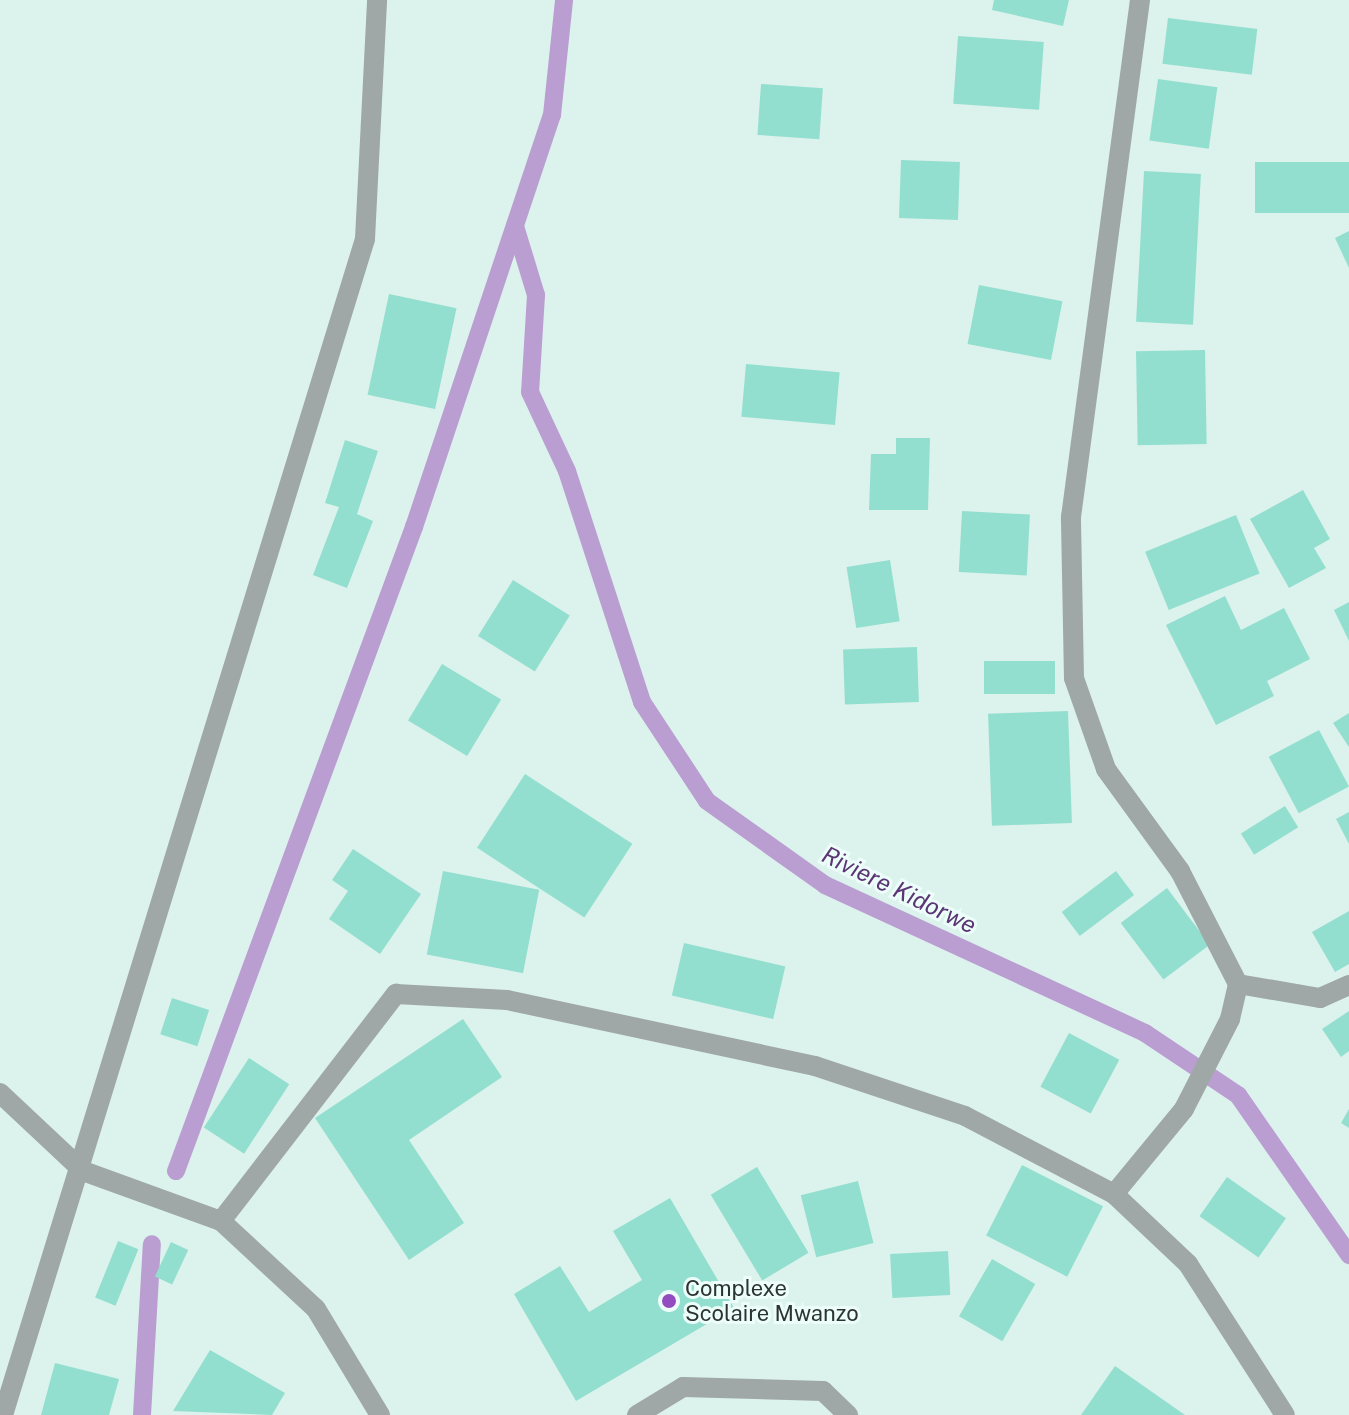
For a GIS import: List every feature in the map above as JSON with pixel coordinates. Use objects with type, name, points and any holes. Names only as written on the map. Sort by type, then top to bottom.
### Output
[{"type":"street","points":[[3,1415],[83,1171],[365,239],[377,0]]},
{"type":"street","points":[[1114,1194],[1184,1109],[1230,1019],[1238,984],[1180,871],[1106,769],[1074,678],[1071,517],[1140,0]]},
{"type":"street","points":[[1238,984],[1320,998],[1349,985]]},
{"type":"street","points":[[221,1221],[396,994],[507,1000],[815,1066],[965,1116],[1114,1194],[1188,1264],[1285,1415]]},
{"type":"street","points":[[0,1093],[83,1171],[221,1221],[316,1309],[380,1415]]},
{"type":"street","points":[[637,1415],[683,1387],[823,1391],[848,1415]]},
{"type":"building","points":[[994,0],[1069,0],[1063,26],[992,10]]},
{"type":"building","points":[[1168,18],[1257,29],[1252,75],[1162,64]]},
{"type":"building","points":[[958,36],[1044,42],[1039,110],[953,104]]},
{"type":"building","points":[[1158,79],[1217,87],[1209,149],[1149,140]]},
{"type":"building","points":[[761,84],[823,88],[819,139],[757,135]]},
{"type":"building","points":[[901,160],[960,162],[958,220],[899,218]]},
{"type":"building","points":[[1255,162],[1349,162],[1349,213],[1255,213]]},
{"type":"building","points":[[1144,171],[1201,174],[1193,325],[1136,322]]},
{"type":"building","points":[[1349,231],[1349,268],[1335,238]]},
{"type":"building","points":[[979,285],[1062,301],[1051,360],[968,344]]},
{"type":"building","points":[[389,294],[456,308],[435,409],[368,395]]},
{"type":"building","points":[[1205,350],[1207,444],[1138,445],[1136,351]]},
{"type":"building","points":[[746,364],[840,372],[835,425],[741,417]]},
{"type":"building","points":[[896,438],[930,438],[928,510],[869,510],[871,454],[896,454]]},
{"type":"building","points":[[345,440],[378,451],[357,514],[373,521],[347,588],[313,575],[339,507],[325,503]]},
{"type":"building","points":[[1303,490],[1330,539],[1314,548],[1326,568],[1289,588],[1250,519]]},
{"type":"building","points":[[962,511],[1030,515],[1027,575],[959,572]]},
{"type":"building","points":[[1236,515],[1260,573],[1169,610],[1145,552]]},
{"type":"building","points":[[890,560],[900,621],[856,628],[847,567]]},
{"type":"building","points":[[513,580],[570,616],[535,671],[478,636]]},
{"type":"building","points":[[1225,596],[1241,630],[1284,608],[1310,659],[1267,681],[1274,696],[1216,725],[1166,625]]},
{"type":"building","points":[[1349,602],[1349,641],[1334,610]]},
{"type":"building","points":[[917,647],[919,702],[845,705],[843,650]]},
{"type":"building","points":[[984,661],[1055,661],[1055,694],[984,694]]},
{"type":"building","points":[[442,664],[501,700],[467,756],[408,721]]},
{"type":"building","points":[[1068,711],[1072,823],[992,826],[988,714]]},
{"type":"building","points":[[1349,713],[1349,747],[1333,723]]},
{"type":"building","points":[[1319,730],[1349,787],[1299,813],[1269,757]]},
{"type":"building","points":[[525,774],[632,844],[584,918],[477,848]]},
{"type":"building","points":[[1285,806],[1298,827],[1254,855],[1241,834]]},
{"type":"building","points":[[1349,812],[1349,844],[1336,819]]},
{"type":"building","points":[[353,849],[421,894],[380,954],[329,919],[348,891],[332,880]]},
{"type":"building","points":[[443,871],[539,890],[523,973],[427,954]]},
{"type":"building","points":[[1116,871],[1134,895],[1080,936],[1062,912]]},
{"type":"building","points":[[1167,888],[1210,945],[1163,980],[1121,923]]},
{"type":"building","points":[[1349,911],[1349,964],[1335,972],[1312,932]]},
{"type":"building","points":[[684,943],[785,966],[773,1019],[672,996]]},
{"type":"building","points":[[172,998],[209,1010],[197,1046],[160,1034]]},
{"type":"building","points":[[1349,1011],[1349,1051],[1341,1057],[1322,1029]]},
{"type":"building","points":[[463,1019],[502,1077],[409,1140],[464,1223],[409,1260],[315,1118]]},
{"type":"building","points":[[1069,1033],[1119,1060],[1091,1114],[1040,1087]]},
{"type":"building","points":[[249,1058],[289,1084],[244,1154],[204,1128]]},
{"type":"building","points":[[1349,1109],[1349,1128],[1341,1123]]},
{"type":"building","points":[[1022,1165],[1103,1206],[1067,1277],[986,1235]]},
{"type":"building","points":[[757,1167],[809,1253],[762,1281],[711,1195]]},
{"type":"building","points":[[1227,1177],[1286,1218],[1258,1258],[1199,1216]]},
{"type":"building","points":[[858,1181],[873,1243],[816,1257],[801,1195]]},
{"type":"building","name":"Complexe Scolaire Mwanzo","points":[[670,1198],[734,1308],[576,1401],[514,1294],[560,1266],[589,1312],[642,1280],[613,1231]]},
{"type":"building","points":[[118,1241],[138,1249],[116,1306],[95,1298]]},
{"type":"building","points":[[171,1242],[188,1250],[172,1284],[155,1276]]},
{"type":"building","points":[[948,1251],[950,1295],[892,1298],[890,1254]]},
{"type":"building","points":[[992,1259],[1035,1284],[1002,1341],[959,1316]]},
{"type":"building","points":[[210,1350],[285,1393],[272,1415],[173,1411]]},
{"type":"building","points":[[55,1363],[119,1379],[109,1415],[41,1415]]},
{"type":"building","points":[[1115,1366],[1185,1415],[1081,1415]]},
{"type":"waterway","points":[[176,1171],[414,527],[552,115],[564,0]]},
{"type":"waterway","name":"Riviere Kidorwe","points":[[515,226],[536,295],[530,392],[567,471],[642,702],[707,801],[825,885],[1145,1033],[1238,1095],[1349,1255]]},
{"type":"waterway","points":[[142,1415],[152,1244]]},
{"type":"place","name":"Complexe Scolaire Mwanzo","points":[[669,1301]]}]
